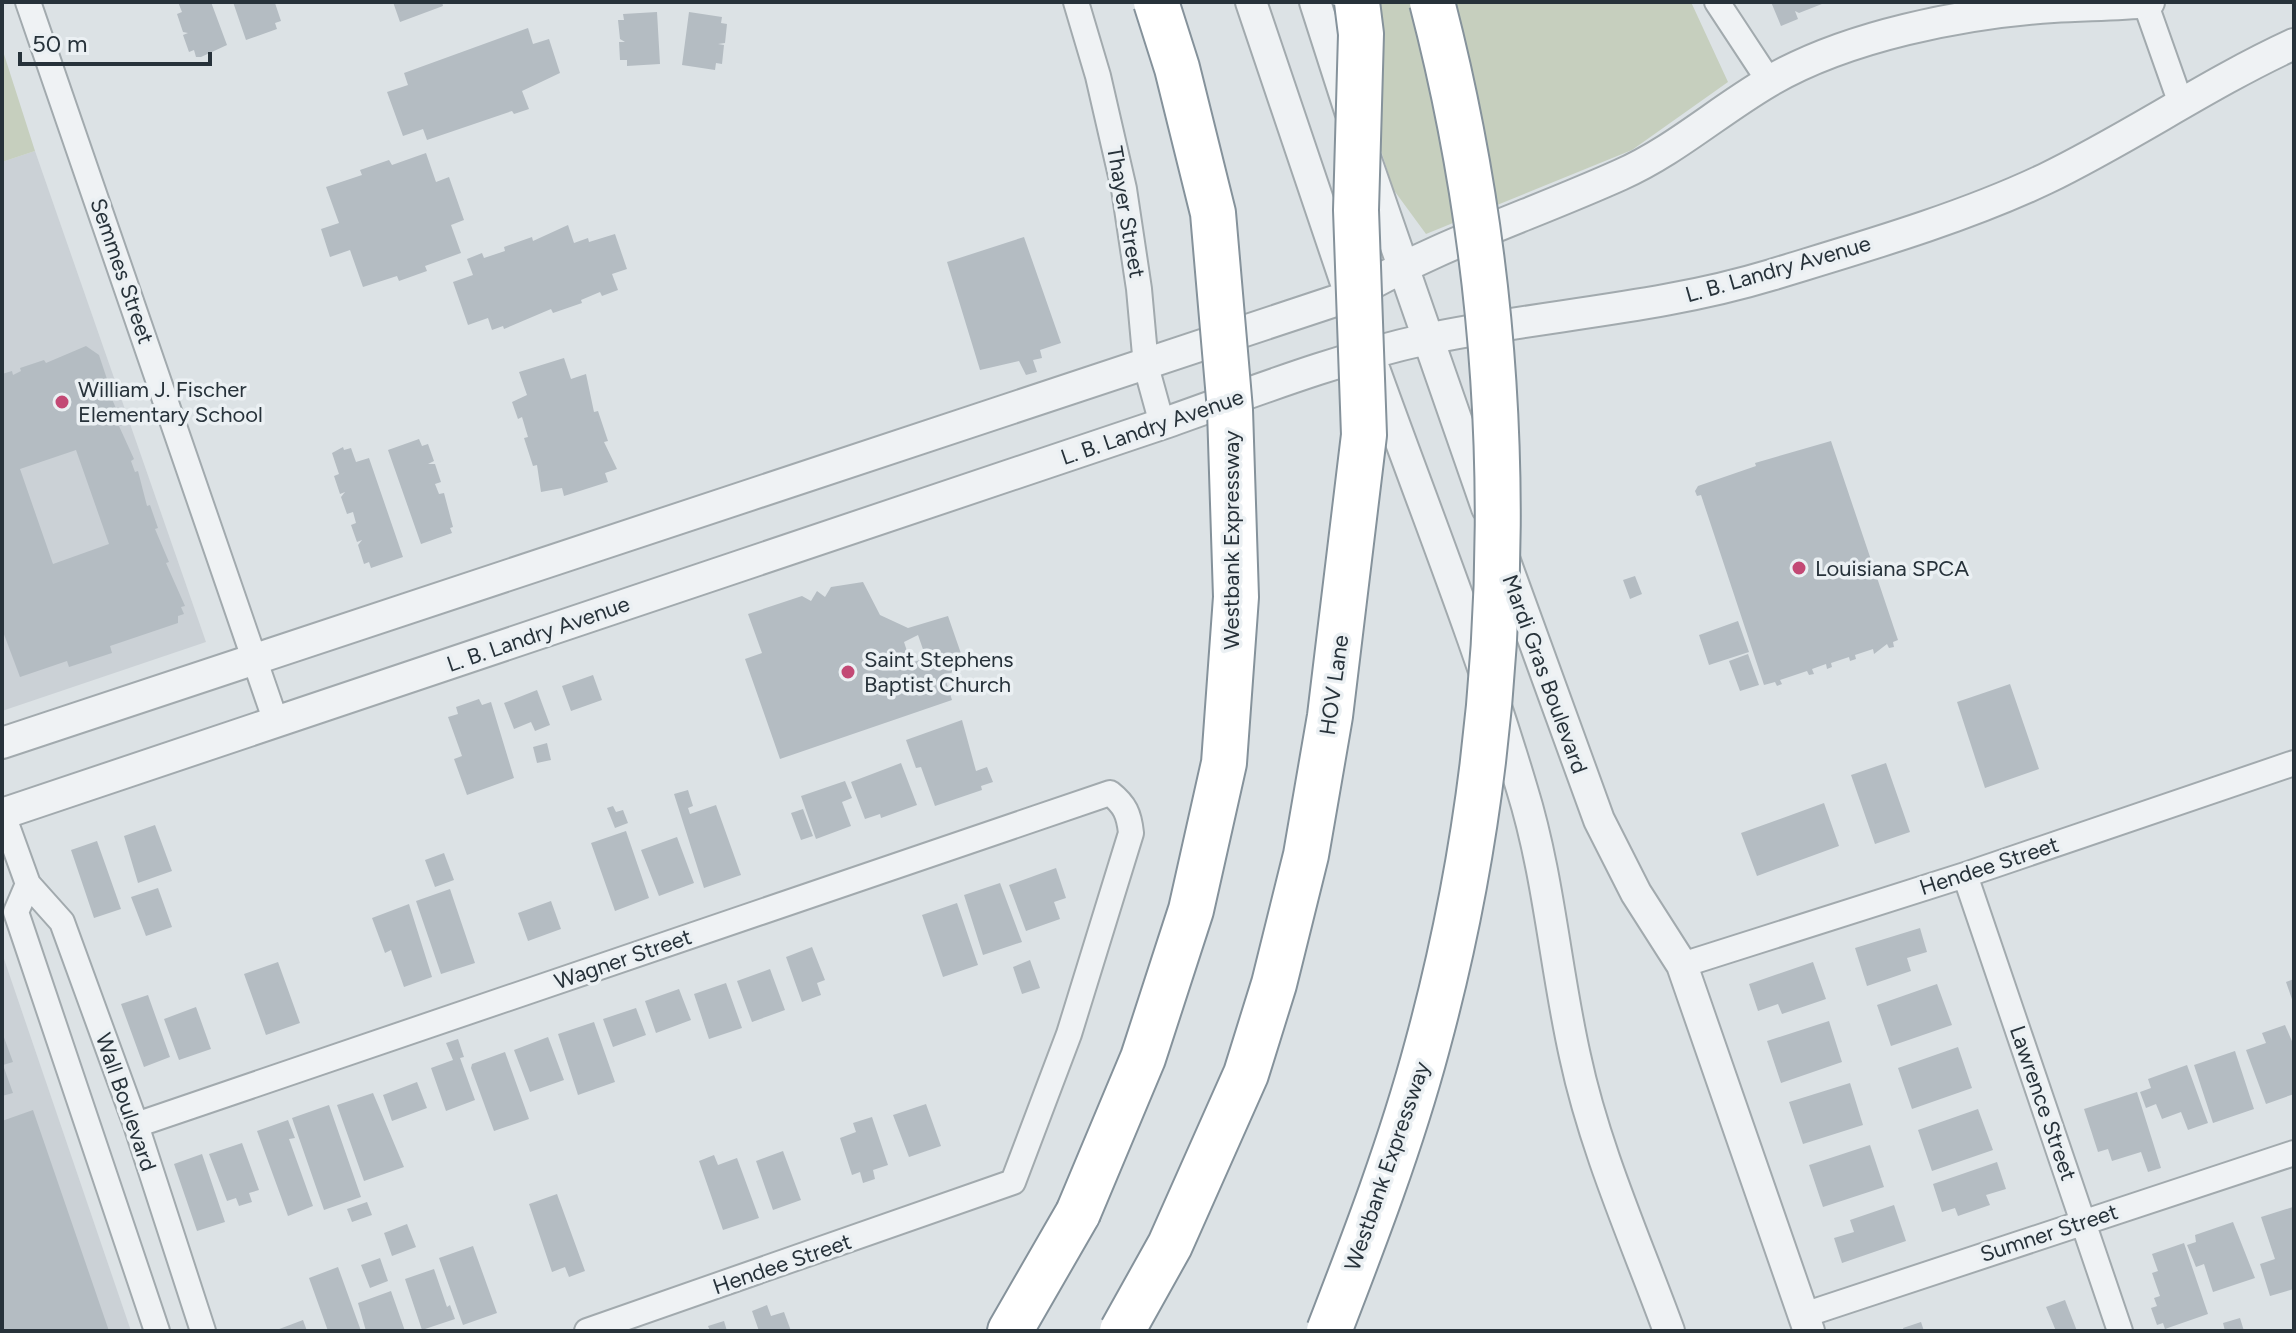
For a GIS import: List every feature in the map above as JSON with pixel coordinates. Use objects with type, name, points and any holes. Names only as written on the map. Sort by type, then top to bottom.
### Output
[{"type":"highway","name":"Westbank Expressway","points":[[1010,1331],[1078,1213],[1143,1058],[1191,910],[1224,763],[1236,597],[1230,410],[1217,259],[1209,199],[1177,68],[1156,2]]},
{"type":"highway","name":"HOV Lane","points":[[1122,1331],[1170,1245],[1246,1074],[1274,984],[1306,855],[1332,702],[1364,435],[1356,210],[1361,34],[1357,2]]},
{"type":"highway","name":"Westbank Expressway","points":[[1329,1331],[1396,1149],[1428,1047],[1454,930],[1484,761],[1497,637],[1499,466],[1487,288],[1458,102],[1432,2]]},
{"type":"street","name":"Semmes Street","points":[[28,2],[276,722]]},
{"type":"street","name":"Thayer Street","points":[[1076,2],[1098,76],[1124,189],[1139,289],[1146,366],[1162,424]]},
{"type":"street","points":[[1251,2],[1369,353],[1470,625],[1523,790],[1548,891],[1575,1059],[1599,1143],[1669,1331]]},
{"type":"street","name":"Mardi Gras Boulevard","points":[[1315,2],[1401,266],[1552,698],[1599,820],[1636,893],[1682,965],[1806,1323]]},
{"type":"street","points":[[1717,2],[1769,81]]},
{"type":"street","points":[[2,743],[1350,296],[1401,266],[1621,175],[1677,145],[1769,81],[1823,58],[1883,38],[1971,17],[2050,7],[2146,2],[2180,101]]},
{"type":"street","name":"L. B. Landry Avenue","points":[[2,813],[1369,353],[1427,339],[1683,297],[1782,272],[1898,234],[2041,181],[2108,147],[2180,101],[2294,44]]},
{"type":"street","name":"Hendee Street","points":[[1682,965],[1965,875],[2294,763]]},
{"type":"street","name":"Hendee Street","points":[[587,1331],[1013,1182],[1069,1034],[1131,833],[1128,812],[1110,793]]},
{"type":"street","name":"Wagner Street","points":[[136,1125],[1110,793]]},
{"type":"street","name":"Wall Boulevard","points":[[2,813],[28,884],[62,922],[136,1125],[203,1331]]},
{"type":"street","name":"Lawrence Street","points":[[1965,875],[2120,1331]]},
{"type":"street","name":"Wall Boulevard","points":[[28,884],[16,912],[157,1331]]},
{"type":"street","name":"Sumner Street","points":[[1806,1323],[2084,1221],[2294,1153]]},
{"type":"shaded area","name":"William J. Fischer Elementary School","points":[[35,151],[206,642],[2,711],[2,162]]},
{"type":"shaded area","points":[[2,953],[131,1331],[2,1331]]},
{"type":"green space","points":[[1335,2],[1691,2],[1728,82],[1632,150],[1426,234],[1393,189]]},
{"type":"green space","points":[[2,48],[35,151],[2,162]]},
{"type":"building","points":[[178,2],[211,2],[227,45],[201,57],[196,57],[194,50],[189,52],[183,35],[188,33],[183,32],[177,14],[182,12]]},
{"type":"building","points":[[233,2],[275,3],[281,21],[275,23],[277,29],[246,40]]},
{"type":"building","points":[[393,2],[442,2],[443,6],[400,22]]},
{"type":"building","points":[[1771,2],[1827,2],[1799,13],[1795,11],[1798,19],[1781,26]]},
{"type":"building","points":[[657,12],[660,64],[627,66],[627,60],[620,60],[619,42],[625,42],[620,39],[618,20],[624,20],[623,14]]},
{"type":"building","points":[[689,12],[722,17],[721,23],[727,24],[725,43],[718,44],[724,45],[722,64],[716,63],[715,70],[682,65]]},
{"type":"building","points":[[528,28],[533,44],[549,39],[560,73],[522,91],[529,109],[514,114],[512,111],[427,140],[423,129],[403,136],[387,92],[408,85],[404,73]]},
{"type":"building","points":[[426,153],[436,182],[449,177],[464,220],[451,225],[461,253],[425,266],[427,271],[399,281],[397,276],[363,287],[350,250],[330,257],[321,229],[339,223],[326,187],[362,175],[360,170],[389,160],[392,165]]},
{"type":"building","points":[[568,225],[574,243],[615,234],[627,269],[612,274],[618,290],[602,296],[600,292],[581,300],[582,303],[553,313],[551,309],[504,329],[503,326],[492,330],[488,318],[468,325],[453,282],[473,275],[467,259],[482,253],[484,258],[505,251],[504,247],[532,237],[533,241]]},
{"type":"building","points":[[1024,237],[1061,343],[1040,350],[1042,358],[1033,360],[1037,372],[1026,375],[1019,361],[980,370],[947,262]]},
{"type":"building","points":[[86,346],[99,355],[107,379],[104,380],[123,425],[119,426],[134,459],[131,461],[135,472],[138,471],[147,506],[150,505],[158,528],[155,529],[169,562],[166,563],[185,606],[181,607],[184,614],[178,616],[178,623],[110,646],[112,653],[69,667],[67,661],[20,677],[2,629],[2,374],[12,371],[13,375],[21,371],[20,368],[44,360],[46,363]],"holes":[[[76,450],[109,544],[53,564],[20,469]]]},
{"type":"building","points":[[564,358],[571,379],[586,374],[594,412],[598,411],[608,441],[604,442],[617,469],[605,473],[608,482],[564,496],[562,488],[541,492],[537,465],[533,466],[524,438],[528,437],[522,417],[518,419],[512,402],[527,395],[519,372]]},
{"type":"building","points":[[419,439],[422,446],[428,444],[434,461],[428,464],[435,464],[441,482],[435,484],[439,494],[444,493],[453,527],[450,528],[452,533],[421,544],[388,450]]},
{"type":"building","name":"Louisiana SPCA","points":[[1831,441],[1898,640],[1893,642],[1894,647],[1889,648],[1887,644],[1874,654],[1873,649],[1855,655],[1856,659],[1850,661],[1849,657],[1831,663],[1832,667],[1827,669],[1826,664],[1812,669],[1814,674],[1809,675],[1807,671],[1780,680],[1782,684],[1777,686],[1775,682],[1764,685],[1701,495],[1697,496],[1695,491],[1698,486],[1756,466],[1755,463]]},
{"type":"building","points":[[343,447],[344,450],[351,448],[356,462],[369,458],[403,557],[371,568],[369,562],[364,564],[358,545],[362,540],[357,542],[351,525],[356,523],[353,512],[347,514],[341,497],[345,492],[340,494],[334,476],[339,474],[332,453]]},
{"type":"building","points":[[1635,576],[1642,594],[1630,599],[1623,580]]},
{"type":"building","points":[[863,582],[880,615],[908,628],[948,616],[966,668],[944,675],[952,700],[780,759],[745,659],[762,653],[748,614],[802,596],[811,601],[817,591],[825,597],[831,587]],"holes":[[[918,635],[926,658],[911,663],[904,642]]]},
{"type":"building","points":[[1738,621],[1749,652],[1709,665],[1699,635]]},
{"type":"building","points":[[1748,654],[1759,685],[1740,691],[1729,661]]},
{"type":"building","points":[[593,675],[602,700],[571,711],[562,686]]},
{"type":"building","points":[[2010,684],[2039,769],[1985,788],[1957,702]]},
{"type":"building","points":[[537,690],[550,725],[535,731],[531,722],[514,729],[504,703]]},
{"type":"building","points":[[479,699],[482,705],[491,702],[514,778],[467,795],[454,759],[462,756],[448,717],[458,714],[456,707]]},
{"type":"building","points":[[962,720],[976,771],[987,767],[993,782],[981,786],[982,790],[935,806],[921,767],[916,768],[906,740]]},
{"type":"building","points":[[547,743],[551,760],[537,763],[533,747]]},
{"type":"building","points":[[901,763],[917,805],[881,818],[880,814],[865,819],[851,782]]},
{"type":"building","points":[[1886,763],[1910,832],[1875,844],[1851,775]]},
{"type":"building","points":[[845,781],[852,798],[842,802],[851,826],[816,839],[801,796]]},
{"type":"building","points":[[688,790],[693,806],[688,808],[690,814],[716,805],[741,875],[704,888],[674,794]]},
{"type":"building","points":[[1824,803],[1839,846],[1757,876],[1741,833]]},
{"type":"building","points":[[613,806],[616,812],[623,810],[628,823],[615,828],[607,808]]},
{"type":"building","points":[[803,809],[813,836],[801,840],[791,813]]},
{"type":"building","points":[[155,825],[172,871],[138,883],[124,836]]},
{"type":"building","points":[[626,831],[649,898],[615,911],[591,843]]},
{"type":"building","points":[[677,837],[694,883],[659,896],[641,850]]},
{"type":"building","points":[[97,841],[121,909],[94,918],[71,850]]},
{"type":"building","points":[[444,853],[454,880],[435,887],[425,860]]},
{"type":"building","points":[[1056,868],[1066,898],[1054,902],[1060,919],[1026,931],[1009,885]]},
{"type":"building","points":[[1000,883],[1022,942],[983,955],[964,895]]},
{"type":"building","points":[[158,888],[172,927],[146,936],[131,897]]},
{"type":"building","points":[[450,889],[475,963],[441,974],[416,901]]},
{"type":"building","points":[[551,901],[561,929],[528,941],[518,913]]},
{"type":"building","points":[[957,903],[978,965],[943,977],[922,915]]},
{"type":"building","points":[[409,904],[432,977],[404,987],[391,950],[385,953],[372,918]]},
{"type":"building","points":[[1920,928],[1927,952],[1907,958],[1911,971],[1867,986],[1855,948]]},
{"type":"building","points":[[812,947],[825,980],[817,983],[821,995],[802,1002],[786,957]]},
{"type":"building","points":[[1030,960],[1040,988],[1022,994],[1013,967]]},
{"type":"building","points":[[278,962],[300,1023],[266,1035],[244,974]]},
{"type":"building","points":[[1813,962],[1826,999],[1782,1014],[1778,1004],[1758,1011],[1749,984]]},
{"type":"building","points":[[770,969],[785,1010],[752,1022],[737,981]]},
{"type":"building","points":[[2294,979],[2294,1005],[2286,982]]},
{"type":"building","points":[[726,983],[742,1028],[709,1039],[694,994]]},
{"type":"building","points":[[1937,984],[1952,1025],[1891,1046],[1877,1005]]},
{"type":"building","points":[[679,989],[691,1020],[656,1033],[645,1001]]},
{"type":"building","points":[[148,995],[170,1057],[144,1067],[121,1004]]},
{"type":"building","points":[[196,1007],[211,1049],[179,1060],[164,1019]]},
{"type":"building","points":[[636,1008],[646,1035],[613,1047],[603,1019]]},
{"type":"building","points":[[1829,1021],[1842,1062],[1781,1083],[1767,1041]]},
{"type":"building","points":[[594,1022],[615,1082],[578,1095],[558,1034]]},
{"type":"building","points":[[2285,1025],[2294,1046],[2294,1094],[2266,1104],[2246,1050],[2266,1043],[2262,1033]]},
{"type":"building","points":[[2,1032],[13,1062],[3,1065],[13,1093],[2,1096]]},
{"type":"building","points":[[548,1037],[564,1080],[530,1092],[514,1050]]},
{"type":"building","points":[[458,1039],[464,1057],[460,1058],[475,1100],[446,1111],[431,1068],[453,1060],[446,1043]]},
{"type":"building","points":[[1958,1047],[1972,1088],[1912,1109],[1898,1068]]},
{"type":"building","points":[[2235,1051],[2254,1109],[2213,1123],[2194,1065]]},
{"type":"building","points":[[505,1052],[529,1119],[494,1131],[471,1068],[472,1064]]},
{"type":"building","points":[[2187,1065],[2208,1123],[2188,1130],[2181,1112],[2162,1119],[2156,1104],[2146,1108],[2140,1092],[2151,1088],[2148,1079]]},
{"type":"building","points":[[417,1082],[427,1108],[392,1121],[383,1095]]},
{"type":"building","points":[[1850,1083],[1863,1125],[1803,1144],[1789,1102]]},
{"type":"building","points":[[2137,1092],[2161,1168],[2148,1172],[2141,1152],[2112,1161],[2108,1149],[2098,1152],[2084,1109]]},
{"type":"building","points":[[373,1093],[404,1167],[364,1181],[337,1105]]},
{"type":"building","points":[[926,1104],[941,1146],[909,1157],[893,1115]]},
{"type":"building","points":[[329,1105],[361,1197],[324,1210],[292,1118]]},
{"type":"building","points":[[1978,1109],[1993,1150],[1932,1171],[1918,1130]]},
{"type":"building","points":[[33,1110],[109,1331],[3,1331],[2,1121]]},
{"type":"building","points":[[872,1117],[888,1165],[873,1170],[875,1179],[863,1183],[860,1172],[852,1175],[840,1138],[856,1132],[853,1123]]},
{"type":"building","points":[[288,1120],[295,1138],[289,1139],[313,1206],[288,1216],[257,1131]]},
{"type":"building","points":[[242,1143],[259,1190],[249,1193],[252,1202],[239,1206],[236,1198],[227,1201],[209,1154]]},
{"type":"building","points":[[1870,1145],[1884,1187],[1823,1207],[1809,1165]]},
{"type":"building","points":[[783,1151],[801,1200],[773,1210],[756,1161]]},
{"type":"building","points":[[202,1154],[225,1222],[197,1231],[174,1164]]},
{"type":"building","points":[[714,1155],[718,1165],[737,1158],[759,1218],[723,1230],[699,1161]]},
{"type":"building","points":[[1997,1162],[2006,1189],[1986,1195],[1990,1205],[1958,1216],[1955,1208],[1942,1212],[1933,1184]]},
{"type":"building","points":[[557,1194],[585,1271],[569,1277],[565,1267],[552,1272],[529,1204]]},
{"type":"building","points":[[367,1202],[372,1215],[352,1222],[347,1209]]},
{"type":"building","points":[[1894,1205],[1906,1241],[1842,1263],[1834,1238],[1854,1232],[1850,1220]]},
{"type":"building","points":[[2293,1207],[2294,1289],[2270,1296],[2260,1264],[2275,1259],[2261,1217]]},
{"type":"building","points":[[2233,1222],[2255,1278],[2213,1292],[2204,1264],[2196,1267],[2187,1245],[2196,1242],[2195,1235]]},
{"type":"building","points":[[407,1224],[416,1247],[392,1256],[384,1233]]},
{"type":"building","points":[[2184,1243],[2208,1314],[2165,1329],[2163,1323],[2157,1325],[2151,1308],[2157,1306],[2154,1298],[2160,1296],[2152,1273],[2158,1271],[2152,1254]]},
{"type":"building","points":[[473,1246],[497,1313],[463,1325],[439,1258]]},
{"type":"building","points":[[380,1258],[388,1281],[370,1288],[361,1265]]},
{"type":"building","points":[[338,1267],[361,1331],[328,1331],[309,1278]]},
{"type":"building","points":[[434,1269],[447,1307],[450,1305],[455,1319],[422,1330],[405,1279]]},
{"type":"building","points":[[391,1291],[405,1331],[366,1331],[358,1303]]},
{"type":"building","points":[[2065,1300],[2077,1331],[2056,1331],[2046,1307]]},
{"type":"building","points":[[767,1305],[771,1316],[784,1312],[791,1331],[759,1331],[752,1311]]},
{"type":"building","points":[[2240,1318],[2244,1331],[2225,1331],[2223,1323]]},
{"type":"building","points":[[303,1320],[307,1331],[274,1331]]},
{"type":"building","points":[[724,1321],[727,1331],[710,1331],[708,1326]]},
{"type":"building","points":[[1921,1322],[1924,1331],[1904,1331],[1903,1328]]},
{"type":"place","name":"William J. Fischer Elementary School","points":[[62,402]]},
{"type":"place","name":"Louisiana SPCA","points":[[1799,568]]},
{"type":"place","name":"Saint Stephens Baptist Church","points":[[848,672]]}]
